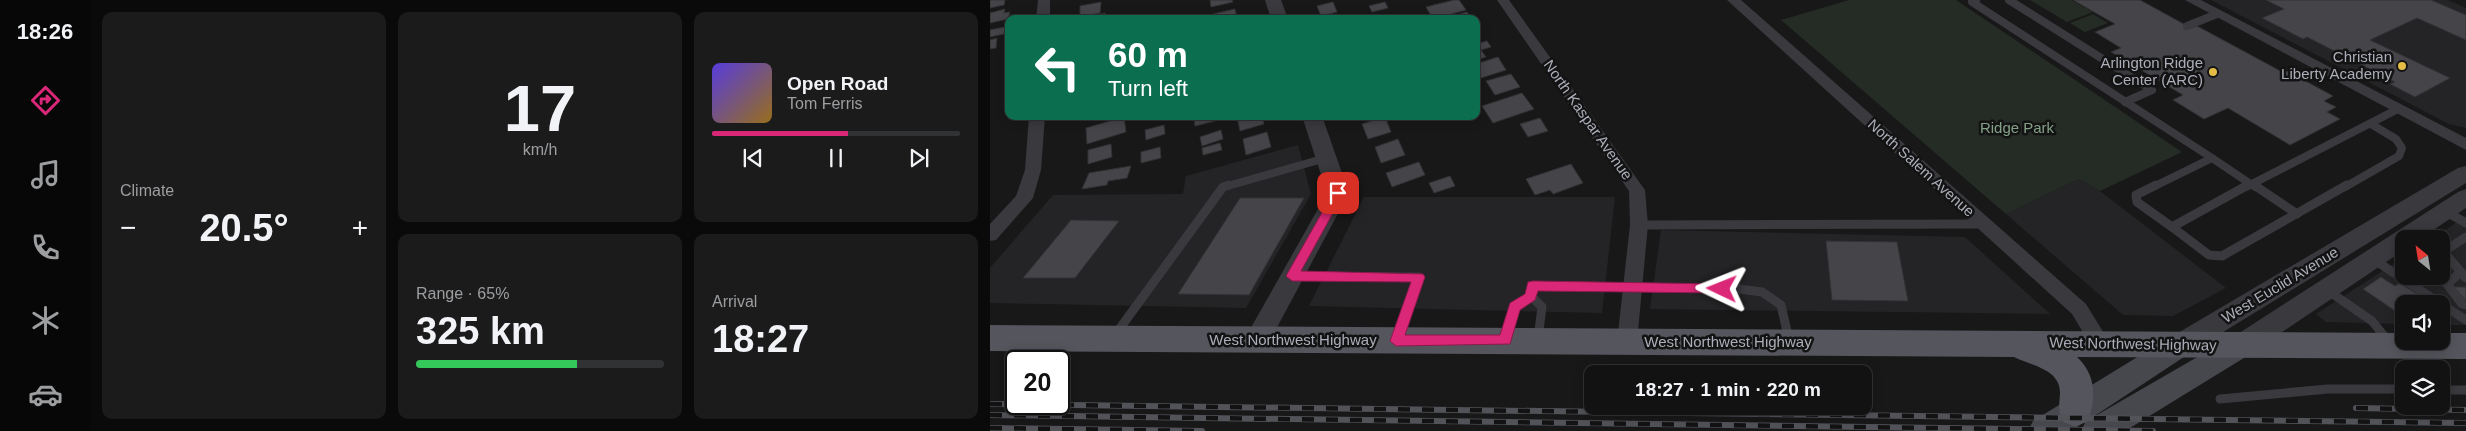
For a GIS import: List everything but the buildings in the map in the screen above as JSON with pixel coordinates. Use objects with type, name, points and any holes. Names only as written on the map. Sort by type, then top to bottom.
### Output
[{"type":"main road","name":"West Northwest Highway","points":[[990,338],[2466,346]]},
{"type":"main road","points":[[2010,343],[2045,353],[2073,374],[2086,421]]},
{"type":"main road","name":"West Euclid Avenue","points":[[2086,421],[2180,345]]},
{"type":"main road","name":"West Euclid Avenue","points":[[2044,431],[2086,421],[2242,345]]},
{"type":"street","points":[[1043,15],[1044,0]]},
{"type":"street","points":[[1273,0],[1279,15]]},
{"type":"street","name":"North Kaspar Avenue","points":[[1503,0],[1637,190],[1639,225],[1626,342]]},
{"type":"street","name":"North Salem Avenue","points":[[1733,0],[2080,309],[2100,343]]},
{"type":"street","points":[[2191,0],[2466,145]]},
{"type":"street","points":[[990,235],[1024,198],[1033,170],[1037,120]]},
{"type":"street","points":[[1257,340],[1338,193],[1313,120]]},
{"type":"street","name":"West Euclid Avenue","points":[[2180,345],[2466,173]]},
{"type":"street","name":"West Euclid Avenue","points":[[2242,345],[2466,197]]},
{"type":"lane","points":[[1976,0],[1972,2],[2297,214]]},
{"type":"lane","points":[[2009,0],[2152,90],[2125,102]]},
{"type":"lane","points":[[2187,26],[2217,14]]},
{"type":"lane","points":[[2172,227],[2346,134],[2371,124],[2398,109]]},
{"type":"lane","points":[[2212,158],[2136,195],[2137,202],[2209,255],[2222,256],[2399,156],[2402,148],[2396,139],[2371,124]]},
{"type":"lane","points":[[1112,340],[1223,187],[1326,158]]},
{"type":"lane","points":[[2445,211],[2466,222]]},
{"type":"lane","points":[[1639,225],[1985,224]]},
{"type":"lane","points":[[2450,247],[2466,237]]},
{"type":"lane","points":[[2373,259],[2427,295]]},
{"type":"lane","points":[[2450,261],[2463,275],[2447,284],[2462,304],[2466,305]]},
{"type":"lane","points":[[1292,276],[1419,277],[1396,341]]},
{"type":"lane","points":[[1505,340],[1515,307],[1531,296],[1533,286],[1720,288],[1762,292],[1781,305],[1790,342]]},
{"type":"lane","points":[[2327,290],[2372,321],[2392,346]]},
{"type":"lane","points":[[1531,296],[1542,307],[1538,340]]},
{"type":"lane","points":[[2450,310],[2466,320]]},
{"type":"lane","points":[[2220,399],[2328,388],[2395,389]]},
{"type":"lane","points":[[2450,390],[2466,390]]},
{"type":"shaded area","name":"Christian Liberty Academy","points":[[2211,0],[2448,0],[2466,8],[2466,128],[2449,124]]},
{"type":"shaded area","points":[[1298,145],[1311,194],[1246,308],[990,303],[990,268],[1053,195],[1183,194],[1186,176]]},
{"type":"shaded area","points":[[2079,179],[2100,191],[2226,288],[2173,316],[2123,315],[2006,214]]},
{"type":"shaded area","points":[[1364,197],[1615,197],[1602,313],[1309,306]]},
{"type":"shaded area","points":[[2466,216],[2466,325],[2450,325],[2450,295],[2395,295],[2395,324],[2326,322],[2316,314],[2395,263],[2395,285],[2450,285],[2450,230],[2445,230]]},
{"type":"shaded area","points":[[1661,230],[1965,237],[2050,314],[1650,309]]},
{"type":"green space","name":"Ridge Park","points":[[1849,0],[1956,0],[2182,152],[2100,191],[2079,179],[2006,214],[1781,20]]},
{"type":"green space","points":[[2030,0],[2071,0],[2093,12],[2067,22]]},
{"type":"green space","points":[[2093,14],[2108,23],[2085,32],[2070,23]]},
{"type":"railway","points":[[990,404],[2466,423]]},
{"type":"railway","points":[[2356,408],[2466,410]]},
{"type":"railway","points":[[990,415],[2153,431]]},
{"type":"railway","points":[[990,428],[1202,431]]},
{"type":"place","name":"Christian Liberty Academy","points":[[2402,66]]},
{"type":"place","name":"Arlington Ridge Center (ARC)","points":[[2213,72]]},
{"type":"route","points":[[1338,193],[1292,276],[1419,277],[1396,341],[1505,340],[1515,307],[1531,296],[1533,286],[1722,289]]}]
